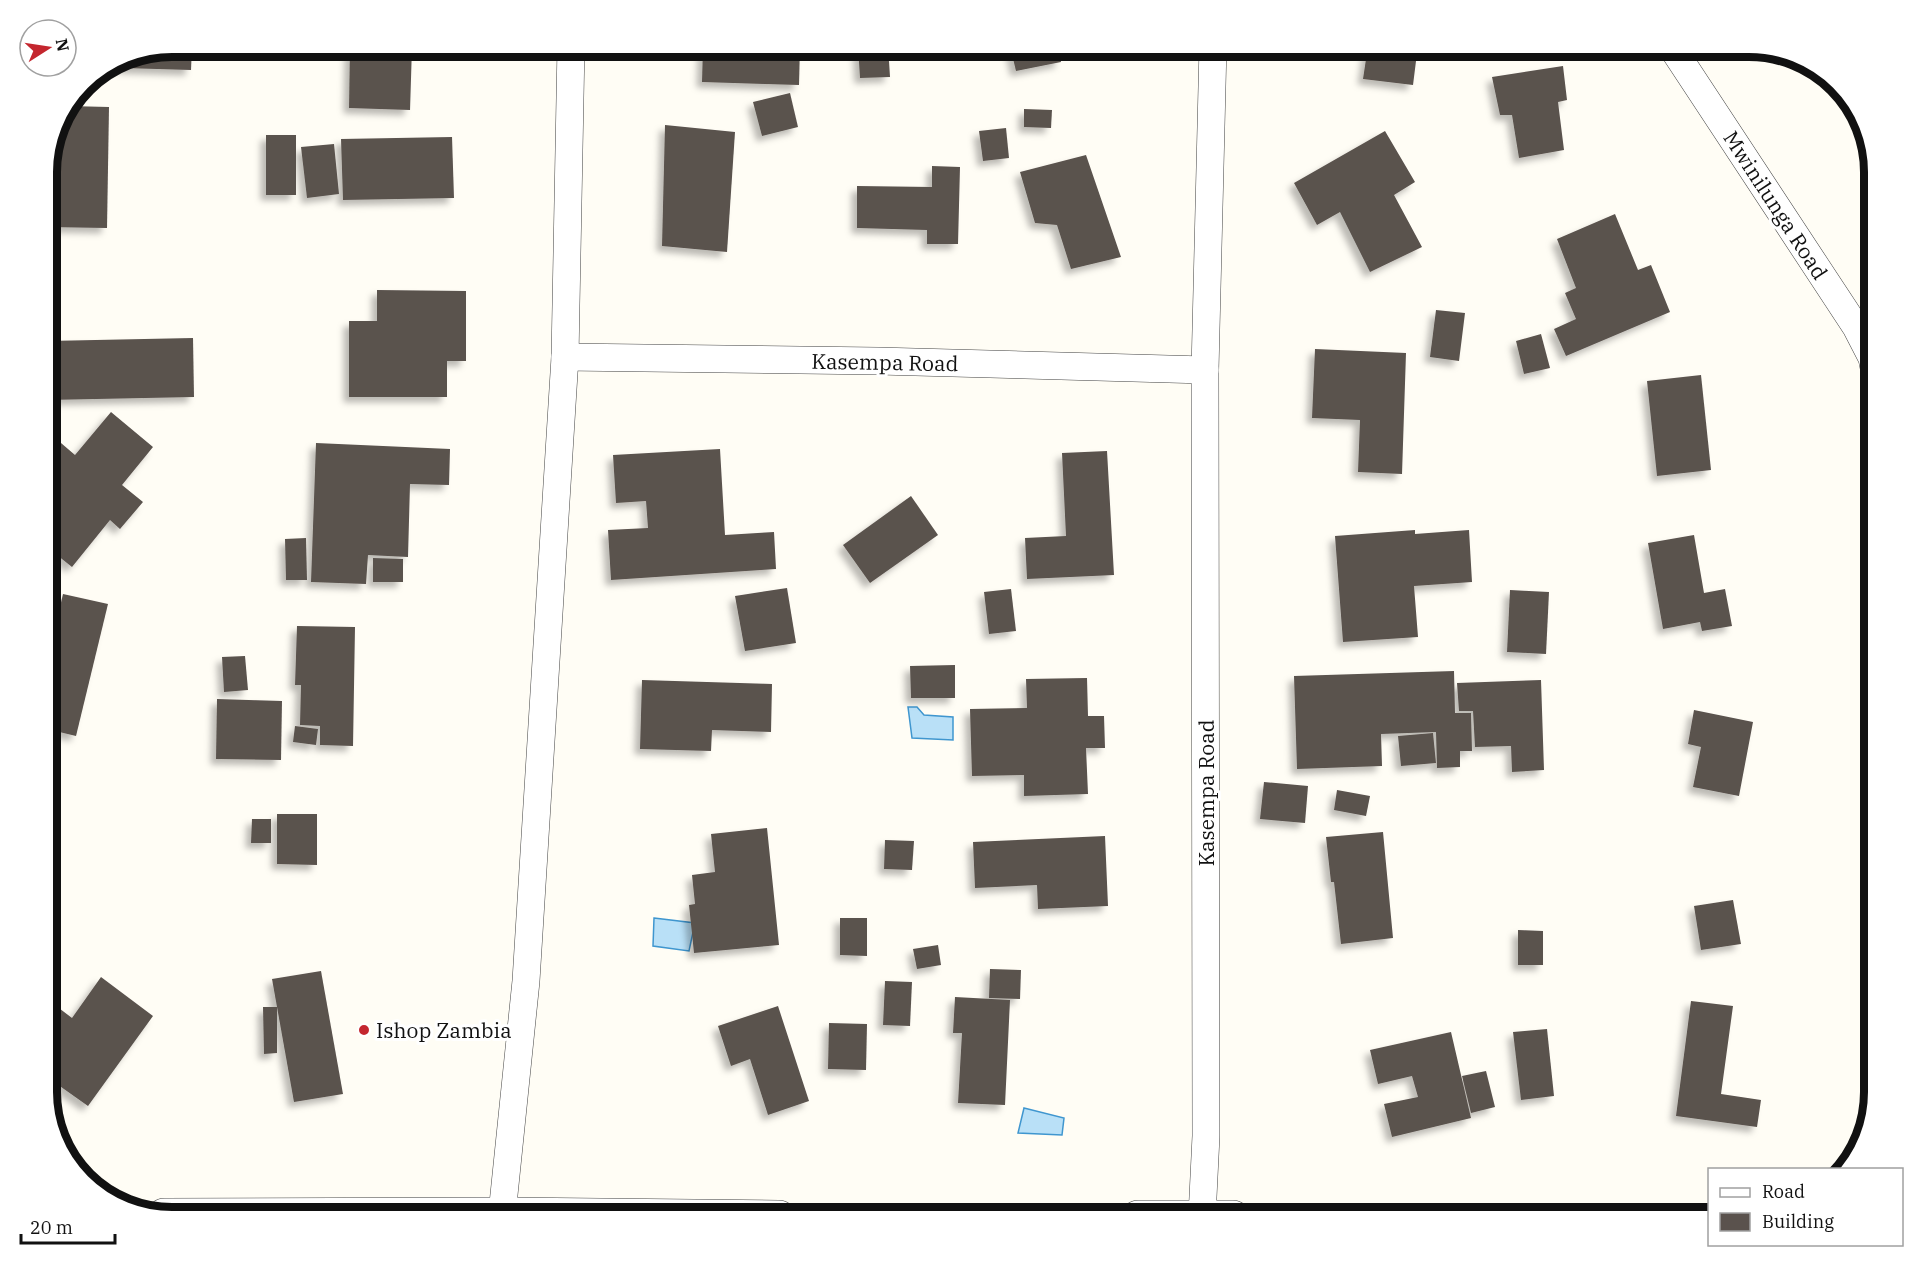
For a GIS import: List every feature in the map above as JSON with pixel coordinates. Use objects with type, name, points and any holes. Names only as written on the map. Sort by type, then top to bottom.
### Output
[{"type":"street","points":[[503,1207],[526,981],[565,357],[571,57]]},
{"type":"street","name":"Kasempa Road","points":[[1202,1207],[1206,1136],[1205,370],[1213,57]]},
{"type":"street","name":"Mwinilunga Road","points":[[1678,57],[1864,342]]},
{"type":"street","name":"Kasempa Road","points":[[565,357],[878,361],[1205,370]]},
{"type":"water","points":[[908,707],[917,707],[924,715],[953,717],[953,740],[912,738]]},
{"type":"water","points":[[654,918],[695,923],[689,951],[653,946]]},
{"type":"water","points":[[1024,1108],[1064,1118],[1062,1135],[1018,1133]]},
{"type":"building","points":[[192,57],[191,70],[123,68],[150,59]]},
{"type":"building","points":[[350,57],[412,57],[410,110],[349,108]]},
{"type":"building","points":[[703,57],[800,57],[799,85],[702,82]]},
{"type":"building","points":[[859,57],[889,57],[890,77],[860,78]]},
{"type":"building","points":[[1013,57],[1060,57],[1061,62],[1016,71]]},
{"type":"building","points":[[1366,57],[1416,57],[1413,85],[1363,79]]},
{"type":"building","points":[[1563,66],[1567,100],[1558,102],[1564,150],[1519,158],[1512,115],[1500,115],[1492,77]]},
{"type":"building","points":[[790,93],[798,127],[762,136],[753,102]]},
{"type":"building","points":[[77,106],[109,107],[107,228],[57,227],[59,150],[66,128]]},
{"type":"building","points":[[1024,109],[1052,110],[1051,128],[1024,127]]},
{"type":"building","points":[[665,125],[735,132],[727,252],[662,246]]},
{"type":"building","points":[[1006,128],[1009,158],[983,161],[979,131]]},
{"type":"building","points":[[1385,131],[1415,182],[1394,195],[1422,247],[1370,272],[1340,212],[1317,225],[1294,183]]},
{"type":"building","points":[[266,135],[296,135],[296,195],[266,195]]},
{"type":"building","points":[[452,137],[454,198],[343,200],[341,139]]},
{"type":"building","points":[[334,144],[339,194],[307,198],[301,147]]},
{"type":"building","points":[[1086,155],[1121,257],[1071,269],[1057,225],[1035,223],[1020,172]]},
{"type":"building","points":[[932,166],[960,167],[958,244],[927,244],[927,230],[857,228],[857,186],[932,187]]},
{"type":"building","points":[[1615,214],[1638,270],[1651,265],[1670,312],[1566,356],[1554,329],[1576,319],[1565,293],[1576,288],[1557,239]]},
{"type":"building","points":[[377,290],[466,291],[466,361],[447,361],[447,397],[349,397],[349,321],[377,321]]},
{"type":"building","points":[[1436,310],[1465,313],[1459,361],[1430,357]]},
{"type":"building","points":[[1541,334],[1550,368],[1524,374],[1516,341]]},
{"type":"building","points":[[193,338],[194,397],[57,400],[57,341]]},
{"type":"building","points":[[1315,349],[1406,353],[1402,474],[1358,472],[1360,420],[1312,418]]},
{"type":"building","points":[[1701,375],[1711,470],[1657,476],[1647,381]]},
{"type":"building","points":[[111,412],[153,447],[122,485],[143,502],[120,529],[110,520],[72,567],[57,555],[57,440],[75,455]]},
{"type":"building","points":[[316,443],[450,449],[449,485],[410,484],[408,557],[368,555],[366,584],[311,582]]},
{"type":"building","points":[[720,449],[725,535],[774,532],[776,569],[611,580],[608,530],[648,528],[646,501],[616,503],[613,455]]},
{"type":"building","points":[[1107,451],[1114,575],[1027,579],[1025,538],[1066,536],[1062,453]]},
{"type":"building","points":[[911,496],[938,535],[870,583],[843,545]]},
{"type":"building","points":[[1415,530],[1415,534],[1469,530],[1472,582],[1414,586],[1418,637],[1343,642],[1335,536]]},
{"type":"building","points":[[1694,535],[1704,593],[1725,589],[1732,626],[1702,631],[1700,622],[1663,629],[1648,543]]},
{"type":"building","points":[[306,538],[307,580],[286,580],[285,539]]},
{"type":"building","points":[[373,558],[403,559],[403,582],[373,582]]},
{"type":"building","points":[[787,588],[796,643],[745,651],[735,596]]},
{"type":"building","points":[[1011,589],[1016,631],[989,634],[984,592]]},
{"type":"building","points":[[1510,590],[1549,592],[1546,654],[1507,652]]},
{"type":"building","points":[[63,594],[108,604],[76,736],[57,731],[57,620]]},
{"type":"building","points":[[297,626],[355,627],[353,746],[320,745],[320,726],[300,725],[301,685],[295,685]]},
{"type":"building","points":[[245,656],[248,690],[224,692],[222,657]]},
{"type":"building","points":[[955,665],[955,698],[911,698],[910,666]]},
{"type":"building","points":[[1454,671],[1455,713],[1471,713],[1472,751],[1460,751],[1460,767],[1437,768],[1436,732],[1381,734],[1382,766],[1297,769],[1294,676]]},
{"type":"building","points":[[1087,678],[1088,716],[1104,716],[1105,748],[1086,748],[1088,794],[1024,796],[1024,775],[972,776],[970,709],[1027,708],[1026,679]]},
{"type":"building","points":[[642,680],[772,684],[771,732],[712,730],[711,751],[640,749]]},
{"type":"building","points":[[1541,680],[1544,770],[1512,772],[1511,746],[1475,747],[1473,711],[1459,711],[1457,683]]},
{"type":"building","points":[[217,699],[282,701],[281,760],[216,759]]},
{"type":"building","points":[[1694,710],[1753,722],[1739,796],[1693,787],[1701,747],[1688,744]]},
{"type":"building","points":[[295,726],[318,729],[316,745],[293,742]]},
{"type":"building","points":[[1433,733],[1436,763],[1401,766],[1398,736]]},
{"type":"building","points":[[1264,782],[1308,786],[1305,823],[1260,819]]},
{"type":"building","points":[[1337,790],[1370,796],[1366,816],[1334,810]]},
{"type":"building","points":[[277,814],[317,814],[317,865],[277,864]]},
{"type":"building","points":[[252,819],[271,819],[271,843],[251,843]]},
{"type":"building","points":[[767,828],[779,945],[694,953],[689,905],[695,904],[692,875],[715,872],[711,834]]},
{"type":"building","points":[[1383,832],[1393,938],[1341,944],[1326,837]]},
{"type":"building","points":[[1105,836],[1108,906],[1038,909],[1037,885],[975,888],[973,842]]},
{"type":"building","points":[[885,840],[914,841],[912,870],[884,869]]},
{"type":"building","points":[[1733,900],[1741,944],[1701,950],[1694,906]]},
{"type":"building","points":[[840,918],[867,918],[867,956],[840,955]]},
{"type":"building","points":[[1518,930],[1543,931],[1543,965],[1518,965]]},
{"type":"building","points":[[938,945],[941,965],[917,969],[913,949]]},
{"type":"building","points":[[990,969],[1021,970],[1020,999],[989,998]]},
{"type":"building","points":[[321,971],[343,1094],[294,1102],[272,979]]},
{"type":"building","points":[[101,977],[153,1016],[88,1106],[57,1084],[57,1007],[72,1018]]},
{"type":"building","points":[[885,981],[912,982],[910,1026],[883,1025]]},
{"type":"building","points":[[955,997],[1010,1000],[1005,1105],[958,1103],[962,1033],[953,1033]]},
{"type":"building","points":[[1691,1001],[1733,1006],[1721,1094],[1761,1100],[1757,1127],[1676,1116]]},
{"type":"building","points":[[778,1006],[809,1101],[768,1115],[750,1059],[731,1066],[718,1026]]},
{"type":"building","points":[[263,1007],[277,1007],[277,1053],[264,1054]]},
{"type":"building","points":[[829,1023],[867,1024],[866,1070],[828,1069]]},
{"type":"building","points":[[1547,1029],[1554,1096],[1521,1100],[1513,1032]]},
{"type":"building","points":[[1451,1032],[1471,1118],[1392,1137],[1384,1104],[1418,1097],[1412,1076],[1378,1084],[1370,1050]]},
{"type":"building","points":[[1486,1071],[1495,1107],[1471,1113],[1462,1076]]},
{"type":"place","name":"Ishop Zambia","points":[[364,1030]]}]
